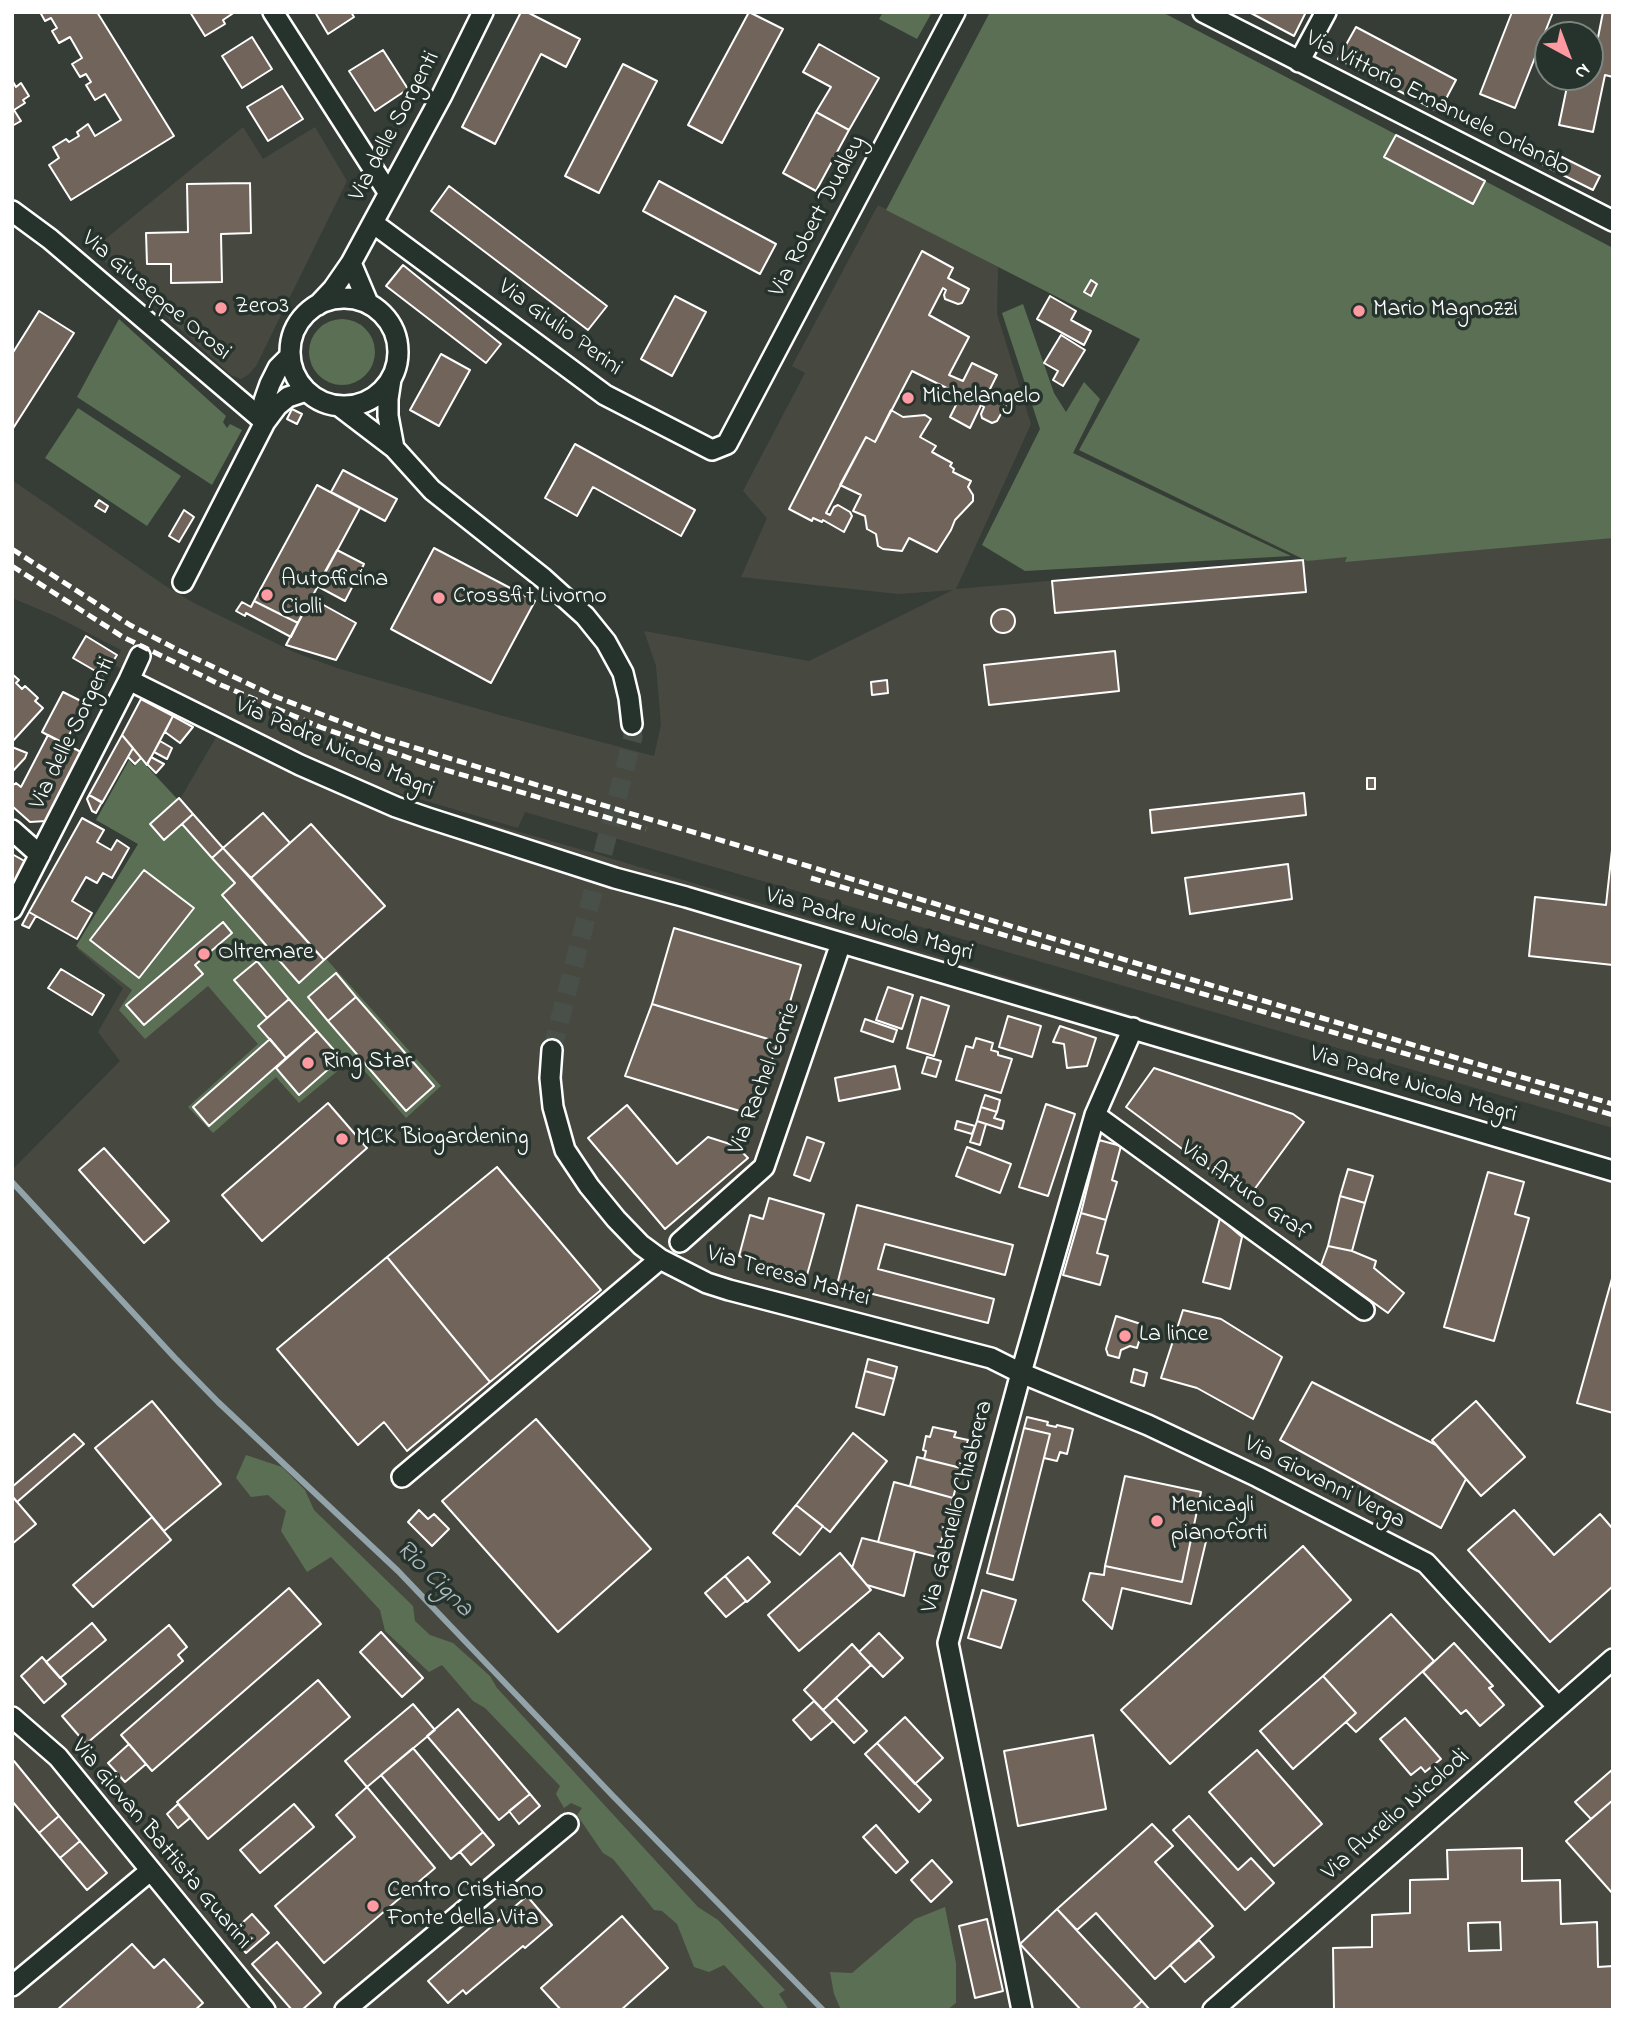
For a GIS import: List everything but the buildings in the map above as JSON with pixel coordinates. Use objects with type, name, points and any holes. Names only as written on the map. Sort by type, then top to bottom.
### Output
[{"type":"street","points":[[273,12],[388,192]]},
{"type":"street","name":"Via delle Sorgenti","points":[[265,422],[264,401],[278,368],[290,356],[290,345],[296,326],[309,310],[318,305],[333,289],[351,263],[442,95],[483,12]]},
{"type":"street","name":"Via Robert Dudley","points":[[727,444],[955,12]]},
{"type":"street","name":"Via Vittorio Emanuele Orlando","points":[[1203,12],[1613,221]]},
{"type":"street","points":[[1299,62],[1326,12]]},
{"type":"street","name":"Via Giuseppe Orosi","points":[[12,211],[50,239],[265,422]]},
{"type":"street","name":"Via Giulio Perini","points":[[373,223],[606,396],[712,450],[727,444]]},
{"type":"street","points":[[351,263],[368,303],[388,320],[397,339],[398,360],[388,399],[394,448]]},
{"type":"street","points":[[318,305],[340,299],[368,303]]},
{"type":"street","points":[[290,356],[295,376],[306,391],[315,398],[339,406],[394,448],[432,490],[543,578],[593,625],[623,673],[632,724]]},
{"type":"street","points":[[339,406],[356,405],[374,397],[392,378]]},
{"type":"street","name":"Via delle Sorgenti","points":[[183,582],[265,422],[288,397],[306,391]]},
{"type":"street","name":"Via delle Sorgenti","points":[[12,909],[140,656]]},
{"type":"street","name":"Via Padre Nicola Magri","points":[[129,680],[300,765],[396,807],[597,872],[1613,1171]]},
{"type":"street","points":[[12,830],[40,855]]},
{"type":"street","name":"Via Rachel Corrie","points":[[680,1242],[764,1167],[841,943]]},
{"type":"street","name":"Via Gabriello Chiabrera","points":[[1022,2010],[948,1643],[1021,1373],[1096,1115],[1133,1028]]},
{"type":"street","name":"Via Teresa Mattei","points":[[552,1050],[550,1078],[553,1107],[565,1150],[616,1219],[641,1245],[660,1259],[707,1283],[991,1358],[1021,1373]]},
{"type":"street","name":"Via Arturo Graf","points":[[1096,1115],[1364,1310]]},
{"type":"street","points":[[402,1477],[660,1259]]},
{"type":"street","name":"Via Giovanni Verga","points":[[1021,1373],[1148,1425],[1258,1477],[1426,1563],[1557,1706]]},
{"type":"street","name":"Via Aurelio Nicolodi","points":[[1213,2010],[1613,1658]]},
{"type":"street","name":"Via Giovan Battista Guarini","points":[[12,1717],[58,1757],[265,2010]]},
{"type":"street","points":[[345,2010],[568,1824]]},
{"type":"street","points":[[12,1986],[150,1871]]},
{"type":"shaded area","name":"Zero3","points":[[243,127],[263,159],[315,127],[347,181],[256,366],[241,379],[231,375],[92,250]]},
{"type":"shaded area","points":[[878,205],[998,267],[997,314],[1031,424],[956,589],[1613,532],[1613,1128],[525,812],[518,828],[368,784],[219,718],[114,665],[121,650],[55,616],[12,598],[12,480],[167,587],[296,653],[340,669],[503,716],[654,756],[661,725],[656,666],[644,631],[809,661],[953,590],[898,594],[741,577],[767,518],[743,491],[805,373],[792,366]]},
{"type":"shaded area","points":[[225,722],[368,789],[583,850],[1613,1159],[1613,2010],[12,2010],[12,1170],[120,1061],[98,1032],[123,988],[77,949],[151,849]]},
{"type":"green space","points":[[883,12],[932,12],[917,39],[879,19]]},
{"type":"green space","points":[[990,12],[1162,12],[1613,248],[1613,538],[1345,562],[1347,557],[1307,561],[1079,450],[1140,339],[886,210]]},
{"type":"green space","points":[[1023,304],[1054,393],[1066,412],[1084,382],[1100,399],[1073,453],[1291,556],[1025,571],[982,545],[1040,429],[1002,313]]},
{"type":"green space","points":[[119,319],[226,416],[223,422],[227,428],[230,424],[242,430],[212,485],[77,397]]},
{"type":"green space","points":[[335,319],[349,319],[361,324],[370,333],[375,352],[373,365],[366,376],[349,385],[335,385],[323,380],[314,371],[309,359],[309,345],[314,333],[323,324]]},
{"type":"green space","points":[[78,408],[181,476],[147,526],[45,458]]},
{"type":"green space","name":"Oltremare","points":[[129,760],[134,766],[141,760],[441,1086],[406,1118],[353,1058],[299,1103],[276,1077],[213,1133],[188,1107],[258,1044],[208,986],[145,1039],[119,1010],[132,990],[76,946],[138,844],[96,820]]},
{"type":"green space","points":[[246,1455],[282,1467],[305,1490],[314,1510],[413,1606],[415,1621],[430,1635],[453,1643],[490,1676],[497,1688],[698,1907],[718,1920],[785,1990],[779,1994],[789,2010],[766,2010],[724,1965],[709,1972],[694,1967],[677,1924],[662,1911],[654,1910],[613,1859],[603,1853],[577,1815],[582,1808],[571,1803],[564,1808],[556,1794],[560,1786],[485,1708],[473,1701],[442,1665],[429,1672],[385,1631],[380,1610],[331,1557],[307,1572],[281,1531],[286,1511],[268,1495],[251,1497],[236,1478]]},
{"type":"green space","points":[[945,1907],[956,1963],[956,2003],[947,2010],[841,2010],[834,1994],[830,1972],[852,1973],[915,1919]]},
{"type":"waterway","name":"Rio Cigna","points":[[12,1182],[218,1402],[398,1571],[823,2010]]},
{"type":"tunnel","points":[[552,1050],[633,737],[632,724]]},
{"type":"railway","points":[[12,549],[130,625],[180,651],[274,696],[380,737],[1613,1104]]},
{"type":"railway","points":[[12,566],[123,637],[221,685],[320,727],[432,766],[646,829]]},
{"type":"railway","points":[[811,878],[1613,1115]]},
{"type":"place","name":"Zero3","points":[[221,308]]},
{"type":"place","name":"Mario Magnozzi","points":[[1359,311]]},
{"type":"place","name":"Michelangelo","points":[[908,398]]},
{"type":"place","name":"Autofficina Ciolli","points":[[267,595]]},
{"type":"place","name":"Crossfit Livorno","points":[[439,598]]},
{"type":"place","name":"Oltremare","points":[[204,954]]},
{"type":"place","name":"Ring Star","points":[[308,1063]]},
{"type":"place","name":"MCK Biogardening","points":[[342,1139]]},
{"type":"place","name":"La lince","points":[[1125,1336]]},
{"type":"place","name":"Menicagli pianoforti","points":[[1157,1521]]},
{"type":"place","name":"Centro Cristiano Fonte della Vita","points":[[373,1906]]}]
